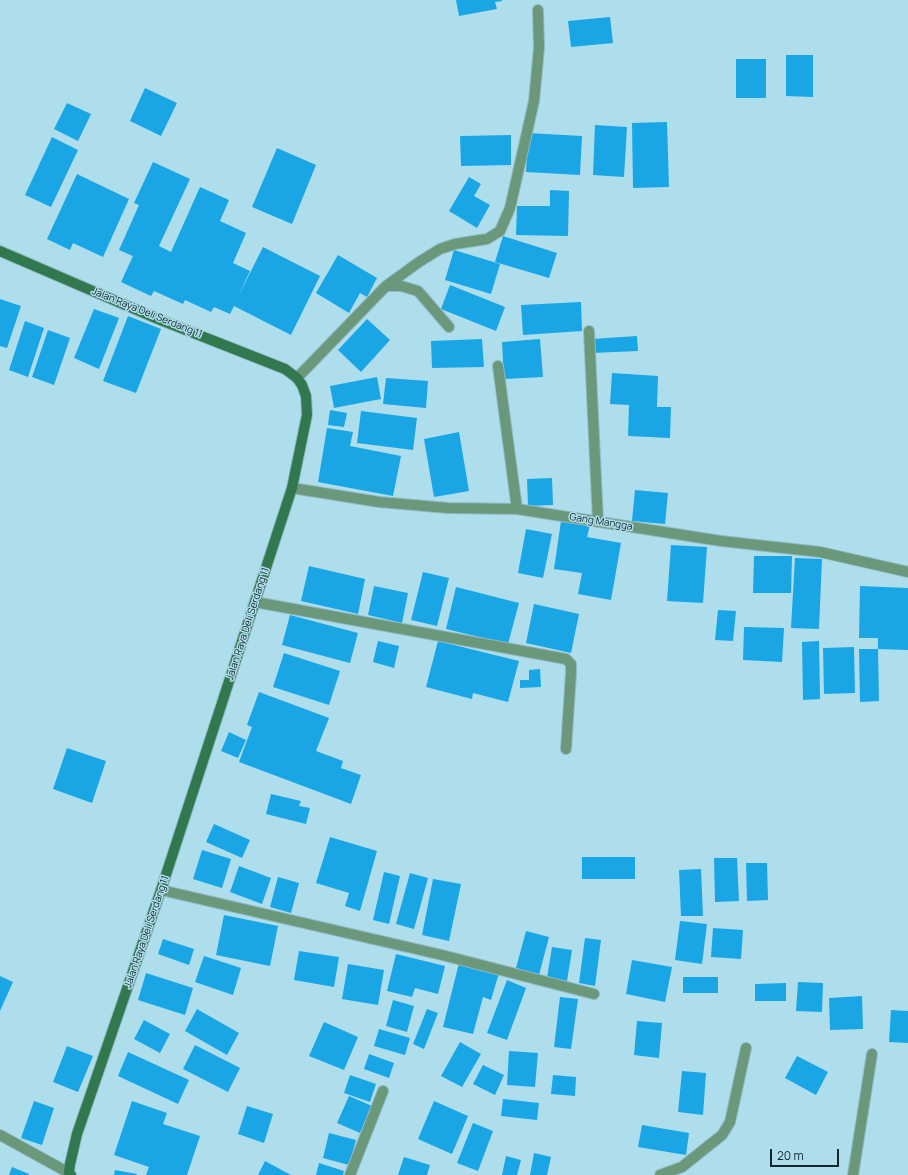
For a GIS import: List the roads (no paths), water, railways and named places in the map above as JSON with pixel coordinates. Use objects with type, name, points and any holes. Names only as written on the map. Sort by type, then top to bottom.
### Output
[{"type":"street","points":[[297,378],[386,286],[419,262],[440,249],[455,244],[487,239],[500,231],[510,208],[534,101],[539,48],[538,10]]},
{"type":"street","name":"Jalan Raya Deli Serdang 11","points":[[0,251],[153,317],[263,359],[285,369],[297,378],[302,385],[306,396],[307,415],[292,488],[161,890],[76,1134],[70,1164],[70,1174]]},
{"type":"street","points":[[386,286],[401,286],[418,291],[449,327]]},
{"type":"street","points":[[589,331],[598,522]]},
{"type":"street","points":[[498,366],[517,509]]},
{"type":"street","name":"Gang Mangga","points":[[292,488],[379,502],[448,508],[517,509],[721,541],[820,552],[908,572]]},
{"type":"street","points":[[255,602],[566,659],[571,664],[571,673],[566,749]]},
{"type":"street","points":[[161,890],[434,953],[594,994]]},
{"type":"street","points":[[660,1175],[682,1167],[722,1135],[730,1122],[746,1048]]},
{"type":"street","points":[[853,1175],[872,1054]]},
{"type":"street","points":[[350,1175],[382,1091]]},
{"type":"street","points":[[0,1135],[70,1174]]}]
